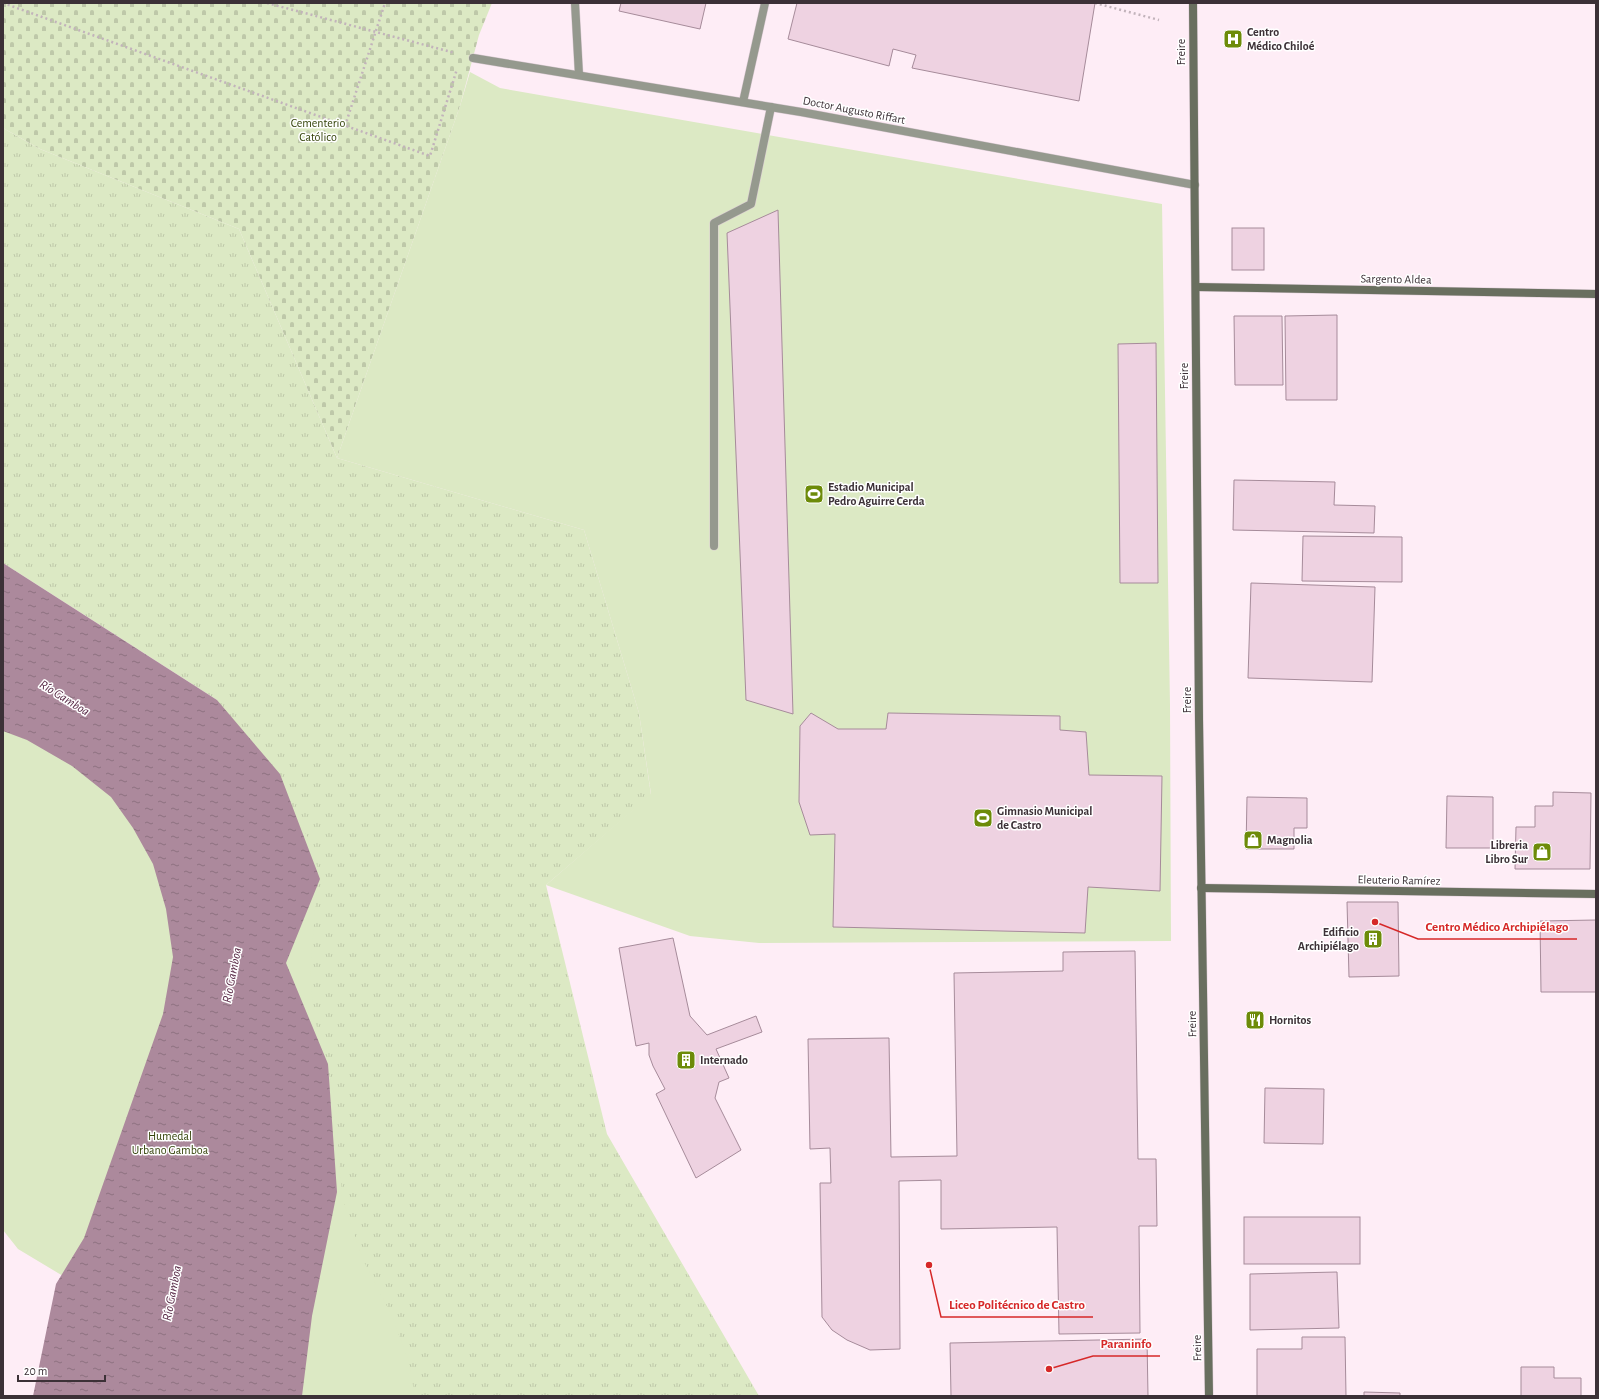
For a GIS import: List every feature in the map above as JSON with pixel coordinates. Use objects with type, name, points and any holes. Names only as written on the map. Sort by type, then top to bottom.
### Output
[{"type":"main road","name":"Freire","points":[[1193,3],[1201,888],[1209,1396]]},
{"type":"main road","name":"Sargento Aldea","points":[[1196,287],[1596,294]]},
{"type":"main road","name":"Eleuterio Ramírez","points":[[1201,888],[1596,894]]},
{"type":"street","points":[[575,3],[579,75]]},
{"type":"street","points":[[743,102],[765,3]]},
{"type":"street","name":"Doctor Augusto Riffart","points":[[473,58],[743,102],[1195,185]]},
{"type":"street","points":[[714,546],[714,223],[751,204],[771,107]]},
{"type":"path","points":[[267,3],[473,58]]},
{"type":"path","points":[[345,126],[385,3]]},
{"type":"path","points":[[1095,3],[1159,20]]},
{"type":"path","points":[[3,4],[430,156],[462,55]]},
{"type":"green space","name":"Cementerio Católico","points":[[3,3],[492,3],[479,35],[460,106],[337,458],[239,229],[40,149],[3,128]]},
{"type":"green space","name":"Estadio Municipal Pedro Aguirre Cerda","points":[[470,72],[500,88],[1162,204],[1170,705],[1171,941],[759,943],[690,936],[546,885],[651,794],[639,713],[584,530],[337,458],[460,106]]},
{"type":"green space","points":[[3,128],[40,149],[239,229],[337,458],[584,530],[639,713],[651,795],[546,885],[607,1134],[759,1396],[302,1396],[286,963],[217,700],[3,563]]},
{"type":"green space","name":"Humedal Urbano Gamboa","points":[[3,600],[275,782],[310,841],[318,870],[310,975],[314,1016],[335,1098],[342,1198],[363,1260],[391,1314],[408,1359],[415,1396],[56,1396],[68,1279],[18,1249],[3,1230]]},
{"type":"water","name":"Humedal Urbano Gamboa","points":[[3,563],[217,700],[280,774],[320,879],[286,963],[328,1064],[337,1192],[312,1316],[302,1396],[33,1396],[56,1284],[84,1238],[163,1014],[173,957],[166,909],[153,864],[133,828],[111,797],[72,766],[27,740],[3,731]]},
{"type":"building","points":[[621,3],[706,3],[700,29],[619,11]]},
{"type":"building","points":[[797,3],[1095,3],[1079,101],[912,68],[916,55],[893,49],[889,66],[788,39]]},
{"type":"building","points":[[778,210],[793,714],[746,700],[727,233]]},
{"type":"building","points":[[1232,228],[1264,228],[1264,270],[1232,270]]},
{"type":"building","points":[[1337,315],[1337,400],[1286,400],[1285,316]]},
{"type":"building","points":[[1234,316],[1282,316],[1283,385],[1235,385]]},
{"type":"building","points":[[1156,343],[1158,583],[1120,583],[1118,344]]},
{"type":"building","points":[[1234,480],[1335,482],[1334,505],[1375,506],[1374,533],[1233,530]]},
{"type":"building","points":[[1303,536],[1402,537],[1402,582],[1302,581]]},
{"type":"building","points":[[1251,583],[1375,587],[1372,682],[1248,678]]},
{"type":"building","name":"Gimnasio Municipal de Castro","points":[[811,713],[838,729],[886,729],[888,713],[1060,716],[1060,730],[1086,732],[1089,775],[1162,776],[1160,891],[1088,887],[1085,933],[833,927],[835,834],[810,835],[799,802],[800,726]]},
{"type":"building","points":[[1553,792],[1591,793],[1590,869],[1515,869],[1516,827],[1535,827],[1535,806],[1553,806]]},
{"type":"building","points":[[1447,796],[1493,797],[1493,848],[1446,848]]},
{"type":"building","points":[[1247,797],[1307,798],[1307,828],[1294,828],[1294,849],[1246,849]]},
{"type":"building","name":"Edificio Archipiélago","points":[[1347,902],[1398,902],[1399,976],[1349,977]]},
{"type":"building","points":[[1596,920],[1596,992],[1541,992],[1540,921]]},
{"type":"building","name":"Internado","points":[[673,938],[690,1016],[707,1035],[756,1016],[762,1032],[716,1049],[729,1078],[719,1082],[715,1098],[741,1150],[696,1178],[656,1094],[665,1089],[649,1055],[649,1043],[636,1046],[619,948]]},
{"type":"building","points":[[1135,951],[1138,1159],[1156,1159],[1157,1226],[1139,1226],[1140,1333],[1059,1334],[1057,1227],[941,1229],[941,1180],[899,1181],[900,1349],[870,1350],[847,1340],[832,1330],[822,1317],[820,1183],[831,1183],[830,1148],[810,1149],[808,1039],[889,1038],[891,1157],[957,1156],[954,973],[1063,971],[1063,952]]},
{"type":"building","points":[[1265,1088],[1324,1089],[1323,1144],[1264,1143]]},
{"type":"building","points":[[1244,1217],[1360,1217],[1360,1264],[1244,1264]]},
{"type":"building","points":[[1337,1272],[1339,1328],[1250,1330],[1250,1274]]},
{"type":"building","points":[[1302,1337],[1345,1337],[1346,1396],[1257,1396],[1257,1349],[1302,1349]]},
{"type":"building","points":[[1147,1339],[1148,1396],[951,1396],[950,1343]]},
{"type":"building","points":[[1521,1367],[1554,1367],[1554,1378],[1581,1378],[1581,1396],[1521,1396]]},
{"type":"building","points":[[1364,1392],[1400,1393],[1400,1396],[1364,1396]]},
{"type":"place","name":"Centro Médico Chiloé","points":[[1233,39]]},
{"type":"place","name":"Estadio Municipal Pedro Aguirre Cerda","points":[[814,494]]},
{"type":"place","name":"Gimnasio Municipal de Castro","points":[[983,818]]},
{"type":"place","name":"Magnolia","points":[[1253,840]]},
{"type":"place","name":"Libreria Libro Sur","points":[[1542,852]]},
{"type":"place","name":"Centro Médico Archipiélago","points":[[1375,922]]},
{"type":"place","name":"Edificio Archipiélago","points":[[1373,939]]},
{"type":"place","name":"Hornitos","points":[[1255,1020]]},
{"type":"place","name":"Internado","points":[[686,1060]]},
{"type":"place","name":"Liceo Politécnico de Castro","points":[[929,1265]]},
{"type":"place","name":"Paraninfo","points":[[1049,1369]]},
{"type":"water label","name":"Río Gamboa","points":[[65,697]]},
{"type":"water label","name":"Río Gamboa","points":[[231,975]]},
{"type":"water label","name":"Río Gamboa","points":[[171,1293]]}]
